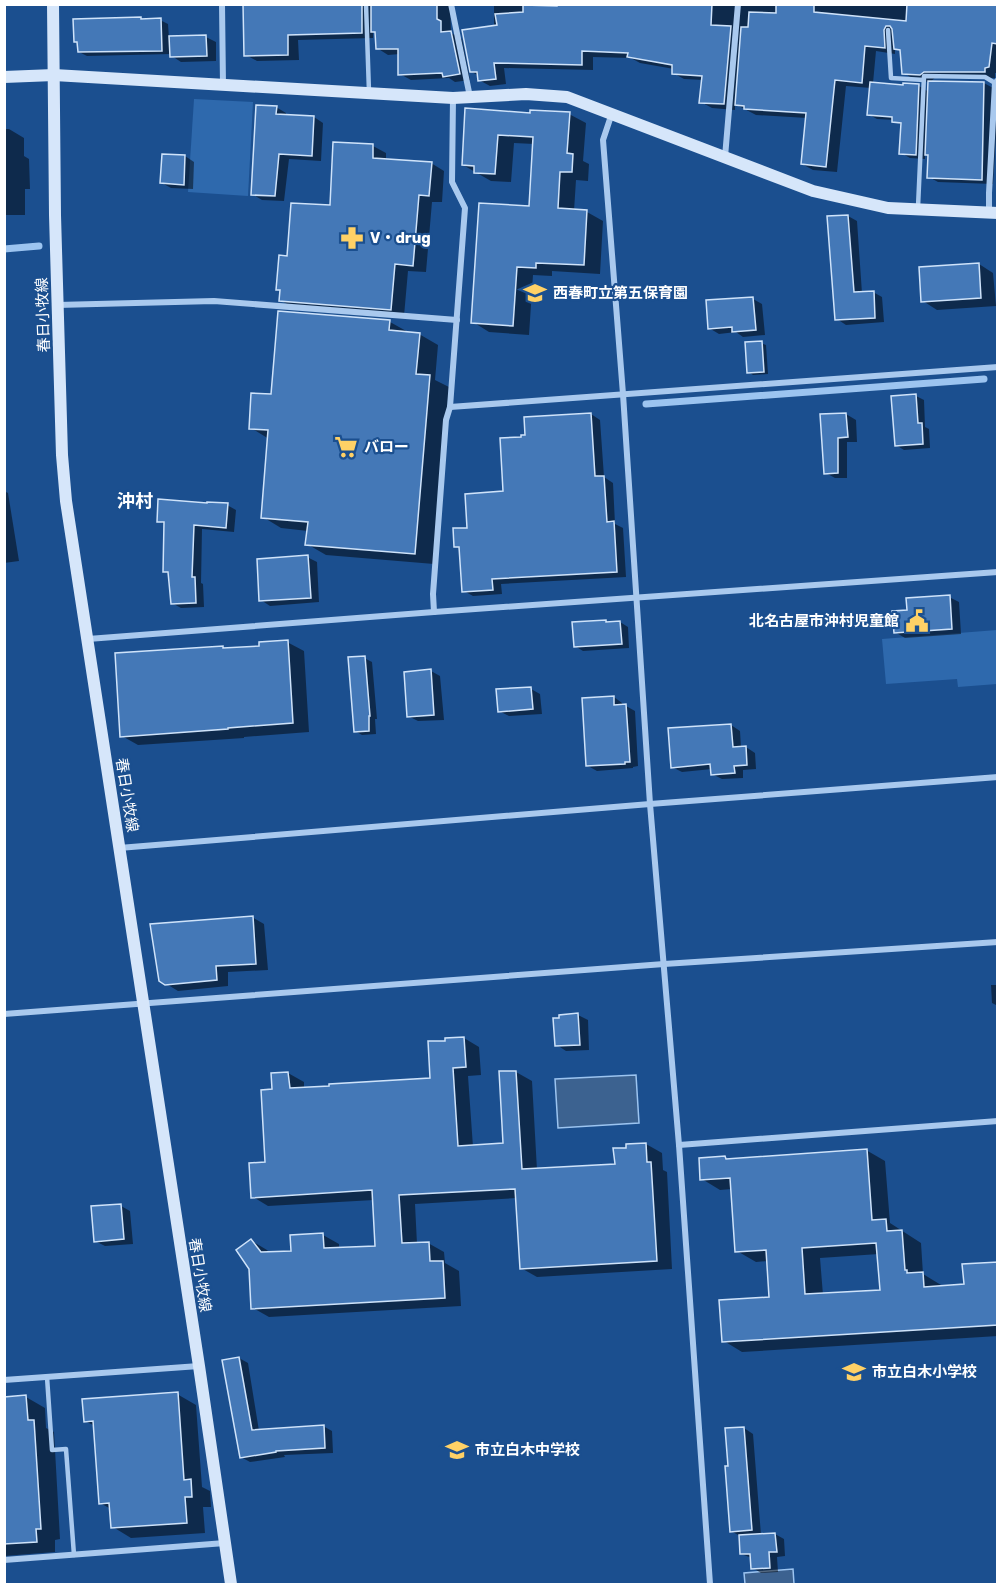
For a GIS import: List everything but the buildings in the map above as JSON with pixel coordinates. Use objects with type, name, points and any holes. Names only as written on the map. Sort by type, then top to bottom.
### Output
[{"type":"main road","name":"春日小牧線","points":[[53,4],[57,305],[62,455],[66,501],[231,1584]]},
{"type":"main road","points":[[4,77],[54,75],[453,98],[526,94],[567,96],[813,191],[888,208],[994,213]]},
{"type":"street","points":[[222,4],[223,85]]},
{"type":"street","points":[[451,4],[470,97]]},
{"type":"street","points":[[725,158],[738,4]]},
{"type":"street","points":[[994,213],[989,193],[996,82]]},
{"type":"street","points":[[434,612],[433,594],[446,420],[450,407],[465,208],[452,182],[453,98]]},
{"type":"street","points":[[612,113],[603,140],[638,597],[650,804],[679,1145],[710,1584]]},
{"type":"street","points":[[57,305],[214,301],[457,320]]},
{"type":"street","points":[[450,407],[998,367]]},
{"type":"street","points":[[87,639],[998,572]]},
{"type":"street","points":[[119,848],[998,777]]},
{"type":"street","points":[[4,1014],[664,964],[998,942]]},
{"type":"street","points":[[679,1145],[998,1121]]},
{"type":"street","points":[[5,1379],[199,1366]]},
{"type":"street","points":[[4,1560],[225,1543]]},
{"type":"lane","points":[[366,4],[369,94]]},
{"type":"lane","points":[[888,30],[891,78],[924,80]]},
{"type":"lane","points":[[918,210],[924,76],[985,77],[996,82]]},
{"type":"lane","points":[[47,1377],[52,1450],[66,1449],[74,1555]]},
{"type":"shaded area","points":[[194,99],[253,102],[248,196],[188,192]]},
{"type":"shaded area","points":[[997,630],[997,684],[958,687],[957,679],[886,684],[882,639]]},
{"type":"shaded area","points":[[636,1075],[639,1123],[558,1128],[555,1079]]},
{"type":"shaded area","points":[[793,1569],[794,1584],[745,1584],[744,1573]]},
{"type":"waterway","points":[[4,249],[39,246]]},
{"type":"waterway","points":[[646,404],[984,379]]},
{"type":"place","name":"V・drug","points":[[352,238]]},
{"type":"place","name":"西春町立第五保育園","points":[[535,293]]},
{"type":"place","name":"バロー","points":[[346,447]]},
{"type":"place","name":"北名古屋市沖村児童館","points":[[917,621]]},
{"type":"place","name":"市立白木小学校","points":[[854,1372]]},
{"type":"place","name":"市立白木中学校","points":[[457,1450]]},
{"type":"district","name":"沖村","points":[[135,501]]}]
